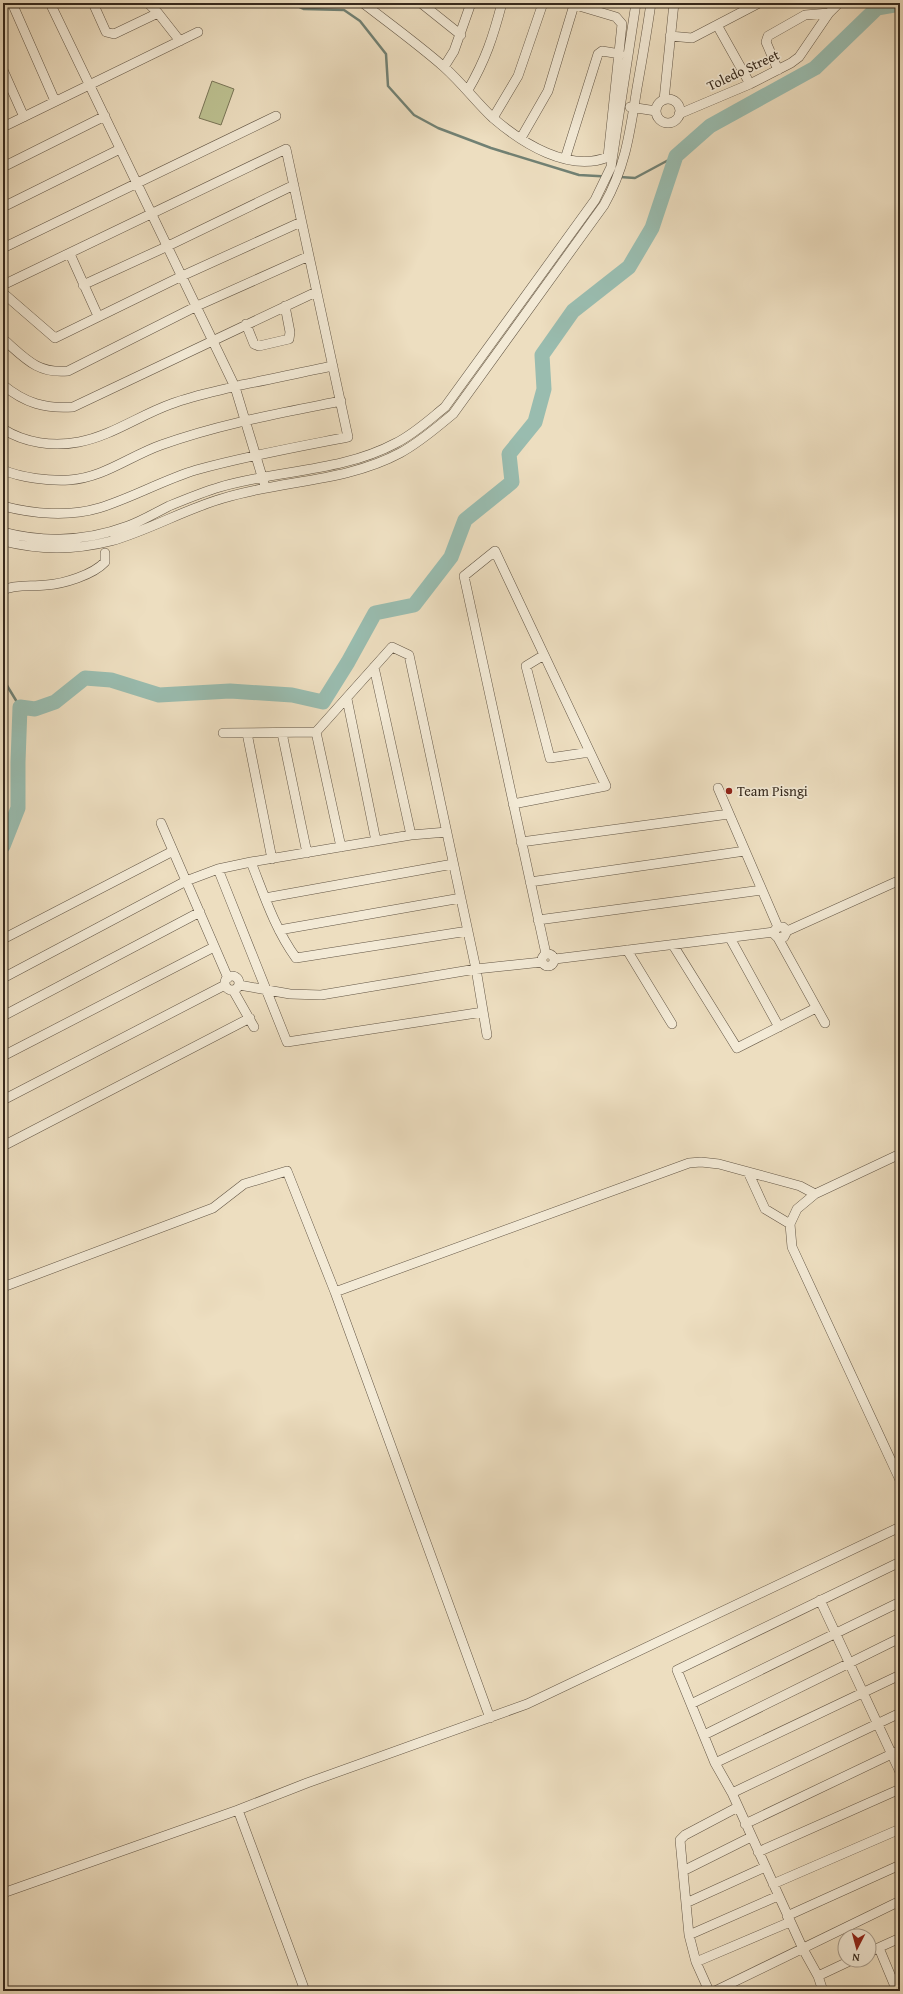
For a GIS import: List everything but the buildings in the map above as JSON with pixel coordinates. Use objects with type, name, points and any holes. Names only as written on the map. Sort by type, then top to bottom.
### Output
[{"type":"street","points":[[12,3],[55,101]]},
{"type":"street","points":[[50,3],[235,387],[265,488]]},
{"type":"street","points":[[93,3],[106,32],[114,34],[158,13]]},
{"type":"street","points":[[148,3],[158,13],[180,41]]},
{"type":"street","points":[[363,3],[444,67],[468,90],[493,118],[521,138],[540,151],[565,159],[596,162],[608,157],[622,24],[616,16],[571,4],[548,91],[521,138]]},
{"type":"street","points":[[421,3],[461,35]]},
{"type":"street","points":[[444,67],[454,52],[471,3]]},
{"type":"street","points":[[468,90],[485,59],[502,3]]},
{"type":"street","points":[[493,118],[518,76],[543,3]]},
{"type":"street","points":[[3,532],[18,536],[61,539],[86,538],[129,526],[193,496],[222,487],[346,461],[379,451],[397,443],[422,426],[444,407],[595,200],[604,184],[611,167],[636,3]]},
{"type":"street","points":[[3,541],[16,545],[59,548],[104,542],[131,534],[218,500],[265,488],[326,477],[381,462],[400,453],[427,435],[453,414],[604,205],[621,170],[634,108],[651,3]]},
{"type":"street","points":[[664,100],[674,3]]},
{"type":"street","points":[[670,36],[692,38],[759,3]]},
{"type":"street","name":"Toledo Street","points":[[656,111],[660,120],[669,123],[677,119],[680,114],[750,84],[778,70],[799,57],[829,13],[839,3]]},
{"type":"street","points":[[778,70],[766,42],[768,36],[805,15],[829,13]]},
{"type":"street","points":[[717,25],[750,84]]},
{"type":"street","points":[[3,127],[198,32]]},
{"type":"street","points":[[565,159],[598,54],[602,50],[620,54]]},
{"type":"street","points":[[3,70],[24,116]]},
{"type":"street","points":[[621,107],[656,111],[660,102],[670,99],[676,102],[680,108],[680,114]]},
{"type":"street","points":[[3,166],[104,116]]},
{"type":"street","points":[[3,248],[276,116]]},
{"type":"street","points":[[3,207],[120,149]]},
{"type":"street","points":[[3,285],[286,149],[348,437],[256,455],[195,471],[99,508],[73,513],[48,513],[20,511],[3,506]]},
{"type":"street","points":[[83,285],[294,185]]},
{"type":"street","points":[[3,293],[55,338],[182,276],[301,222]]},
{"type":"street","points":[[70,254],[98,316]]},
{"type":"street","points":[[3,340],[35,366],[48,371],[68,371],[197,306],[309,256]]},
{"type":"street","points":[[3,385],[17,397],[41,405],[58,408],[74,407],[316,292]]},
{"type":"street","points":[[246,324],[254,344],[259,346],[289,339],[290,332],[285,306]]},
{"type":"street","points":[[3,429],[16,437],[38,443],[58,444],[78,442],[94,438],[171,404],[208,392],[333,366]]},
{"type":"street","points":[[3,470],[37,478],[69,480],[103,473],[161,445],[246,420],[341,401]]},
{"type":"street","points":[[513,804],[606,786],[495,551],[464,576],[521,842],[538,920],[544,958]]},
{"type":"street","points":[[3,590],[22,586],[48,585],[89,574],[99,569],[105,562],[105,553]]},
{"type":"street","points":[[223,733],[316,732],[392,647],[409,655],[476,969],[487,1035]]},
{"type":"street","points":[[544,655],[526,666],[550,758],[590,752]]},
{"type":"street","points":[[374,667],[410,835]]},
{"type":"street","points":[[347,699],[376,841]]},
{"type":"street","points":[[316,732],[341,847]]},
{"type":"street","points":[[247,733],[272,859]]},
{"type":"street","points":[[282,733],[307,853]]},
{"type":"street","points":[[718,788],[762,890],[777,932],[825,1023]]},
{"type":"street","points":[[521,842],[729,814]]},
{"type":"street","points":[[161,823],[200,912],[226,982]]},
{"type":"street","points":[[3,978],[186,882],[218,869],[410,835],[447,832]]},
{"type":"street","points":[[3,939],[173,851]]},
{"type":"street","points":[[530,882],[745,851]]},
{"type":"street","points":[[251,862],[279,930],[296,958],[468,931]]},
{"type":"street","points":[[265,898],[453,864]]},
{"type":"street","points":[[218,869],[287,1042],[483,1012]]},
{"type":"street","points":[[236,988],[266,990],[290,994],[321,995],[544,958],[552,955],[555,959],[673,945],[777,932],[783,927],[787,931],[900,880]]},
{"type":"street","points":[[538,920],[762,890]]},
{"type":"street","points":[[279,930],[461,898]]},
{"type":"street","points":[[3,1016],[200,912]]},
{"type":"street","points":[[730,938],[779,1027]]},
{"type":"street","points":[[673,945],[738,1048],[816,1008]]},
{"type":"street","points":[[3,1056],[214,947]]},
{"type":"street","points":[[627,950],[672,1024]]},
{"type":"street","points":[[3,1100],[236,978],[236,988],[254,1027]]},
{"type":"street","points":[[3,1146],[250,1018]]},
{"type":"street","points":[[900,1154],[815,1194],[797,1209],[790,1224],[792,1247],[900,1480]]},
{"type":"street","points":[[335,1292],[689,1164],[701,1162],[748,1172],[800,1186],[815,1194]]},
{"type":"street","points":[[3,1287],[213,1208],[244,1184],[287,1171],[335,1292],[490,1718]]},
{"type":"street","points":[[748,1172],[765,1209],[790,1224]]},
{"type":"street","points":[[3,1893],[238,1810],[307,1783],[527,1704],[900,1527]]},
{"type":"street","points":[[821,1990],[818,1976],[788,1919],[732,1793],[716,1763],[677,1670],[900,1562]]},
{"type":"street","points":[[820,1600],[863,1692],[876,1724],[896,1752],[900,1772]]},
{"type":"street","points":[[691,1704],[900,1602]]},
{"type":"street","points":[[704,1735],[900,1638]]},
{"type":"street","points":[[716,1763],[900,1675]]},
{"type":"street","points":[[732,1793],[900,1713]]},
{"type":"street","points":[[745,1824],[896,1752]]},
{"type":"street","points":[[758,1852],[900,1789]]},
{"type":"street","points":[[709,1991],[696,1962],[689,1935],[680,1840],[685,1835],[738,1807]]},
{"type":"street","points":[[238,1810],[305,1991]]},
{"type":"street","points":[[773,1884],[900,1829]]},
{"type":"street","points":[[683,1871],[751,1837]]},
{"type":"street","points":[[696,1962],[900,1865]]},
{"type":"street","points":[[686,1903],[765,1867]]},
{"type":"street","points":[[689,1935],[778,1896]]},
{"type":"street","points":[[715,1991],[803,1949],[861,1918],[900,1901]]},
{"type":"street","points":[[895,1991],[894,1984],[878,1948],[900,1938]]},
{"type":"street","points":[[818,1976],[837,1967]]},
{"type":"green space","points":[[212,81],[234,89],[221,125],[199,118]]},
{"type":"waterway","points":[[291,3],[304,9],[344,10],[360,21],[386,54],[388,86],[414,115],[438,128],[491,148],[579,175],[615,177]]},
{"type":"waterway","points":[[3,846],[18,808],[20,707],[35,709],[55,702],[85,678],[111,680],[159,695],[230,691],[292,695],[323,702],[348,662],[375,613],[414,605],[451,557],[465,520],[512,482],[509,454],[535,422],[544,389],[542,355],[573,311],[629,267],[652,228],[676,156],[710,126],[815,68],[877,8],[900,4]]},
{"type":"waterway","points":[[620,177],[635,178],[676,156]]},
{"type":"waterway","points":[[3,679],[20,707]]},
{"type":"place","name":"Team Pisngi","points":[[729,791]]}]
